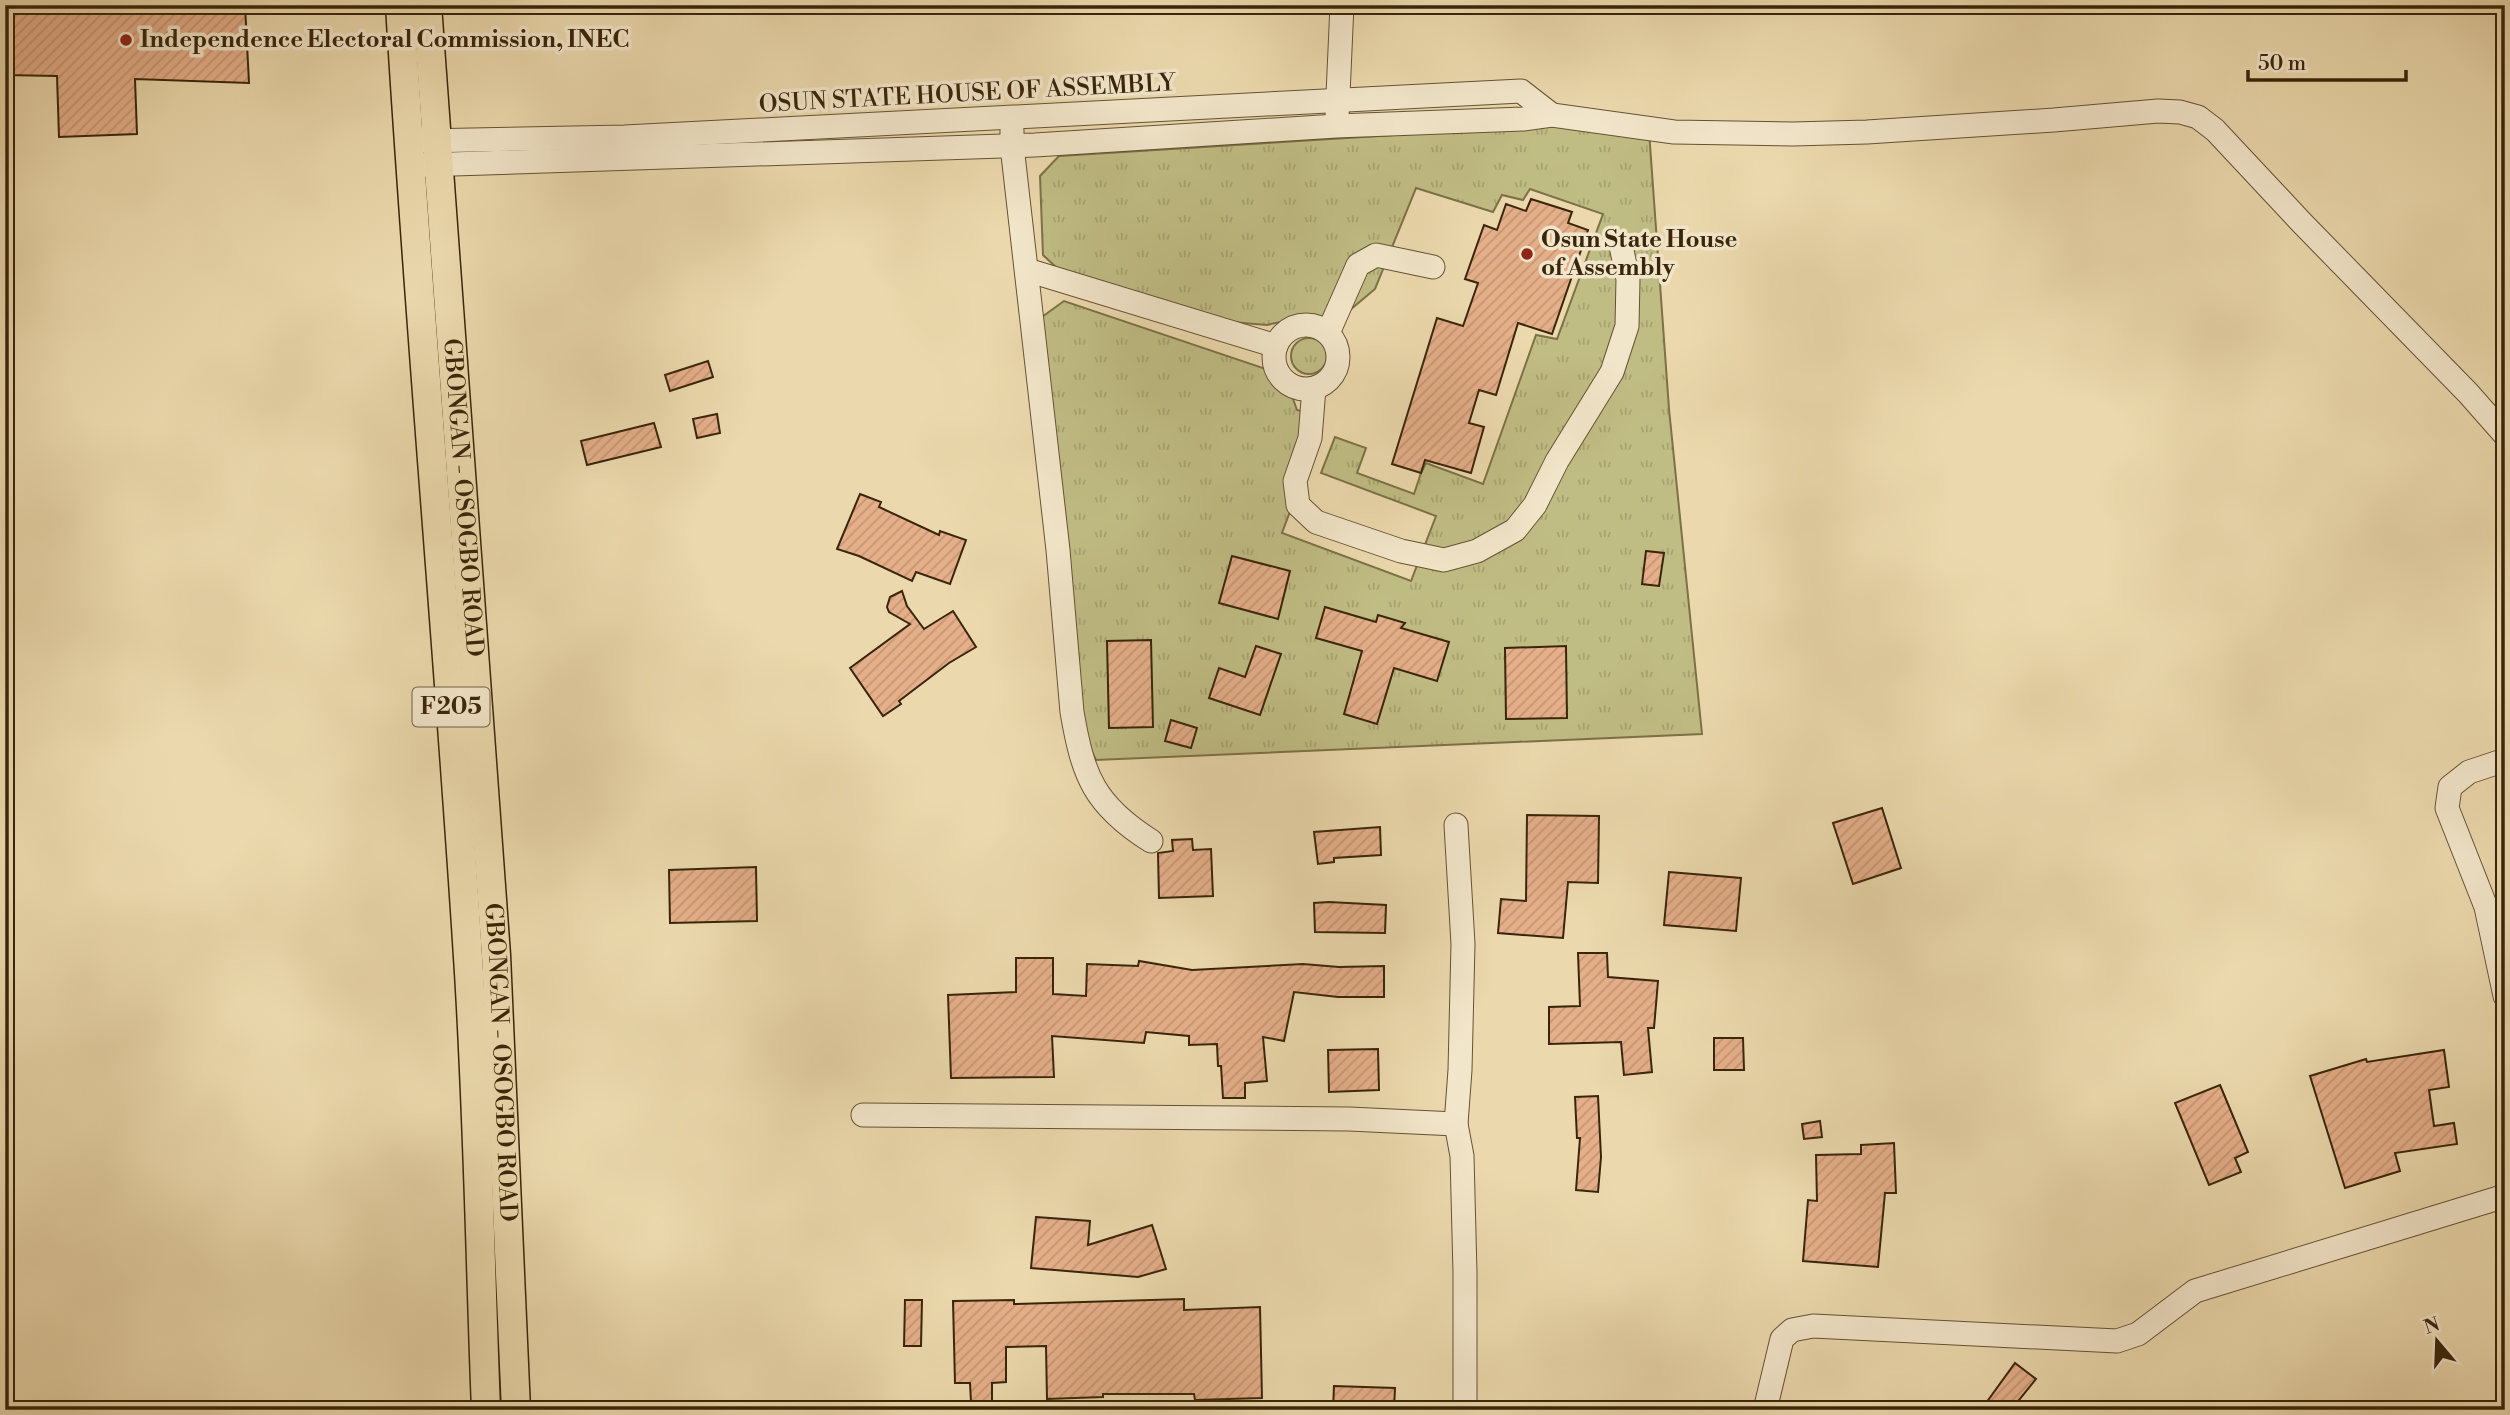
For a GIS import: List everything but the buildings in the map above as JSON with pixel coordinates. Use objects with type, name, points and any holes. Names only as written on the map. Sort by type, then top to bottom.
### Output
[{"type":"main road","name":"GBONGAN - OSOGBO ROAD","points":[[400,5],[408,154],[446,634],[468,963],[486,1410]]},
{"type":"main road","name":"GBONGAN - OSOGBO ROAD","points":[[427,5],[496,955],[516,1410]]},
{"type":"street","points":[[1336,126],[1342,5]]},
{"type":"street","name":"OSUN STATE HOUSE OF ASSEMBLY","points":[[408,154],[625,137],[1521,91],[1552,116]]},
{"type":"street","points":[[1552,116],[1674,132],[1793,134],[2014,123],[2158,111],[2180,112],[2198,117],[2215,130],[2503,431]]},
{"type":"street","name":"OSUN STATE HOUSE OF ASSEMBLY","points":[[438,152],[1012,146],[1552,116]]},
{"type":"street","points":[[1013,118],[1012,146],[1058,550],[1076,738],[1083,765],[1098,797],[1130,827],[1151,841]]},
{"type":"street","points":[[1314,388],[1310,438],[1295,481],[1298,505],[1315,522],[1401,551],[1444,560],[1476,551],[1515,530],[1535,505],[1557,461],[1612,372],[1627,326],[1628,279],[1621,246]]},
{"type":"street","points":[[1328,333],[1358,265],[1367,259],[1376,255],[1433,267]]},
{"type":"street","points":[[1027,270],[1276,346]]},
{"type":"street","points":[[1309,325],[1328,333],[1335,342],[1338,353],[1338,363],[1327,382],[1314,388],[1297,387],[1280,376],[1276,367],[1276,346],[1281,337],[1298,326],[1309,325]]},
{"type":"street","points":[[2505,760],[2469,772],[2450,787],[2447,807],[2486,908],[2505,996]]},
{"type":"street","points":[[1457,825],[1462,944],[1460,1070],[1456,1124],[1462,1156],[1465,1410]]},
{"type":"street","points":[[863,1115],[1349,1119],[1456,1124]]},
{"type":"street","points":[[1765,1410],[1782,1339],[1792,1330],[1813,1326],[2117,1341],[2138,1334],[2195,1291],[2505,1196]]},
{"type":"green space","points":[[1539,121],[1649,131],[1669,409],[1702,734],[1096,760],[1079,726],[1042,317],[1064,301],[1266,369],[1292,396],[1297,410],[1313,415],[1314,447],[1282,533],[1411,581],[1436,516],[1321,473],[1335,437],[1366,448],[1357,473],[1414,494],[1426,463],[1483,484],[1536,335],[1557,339],[1603,214],[1530,189],[1523,200],[1502,195],[1493,212],[1416,188],[1375,289],[1344,315],[1315,322],[1294,319],[1267,325],[1231,322],[1058,269],[1043,255],[1040,176],[1059,156],[1524,127]]},
{"type":"green space","points":[[1309,338],[1322,343],[1327,356],[1322,369],[1309,374],[1296,369],[1291,356],[1296,343]]},
{"type":"place","name":"Independence Electoral Commission, INEC","points":[[126,40]]},
{"type":"place","name":"Osun State House of Assembly","points":[[1527,254]]}]
